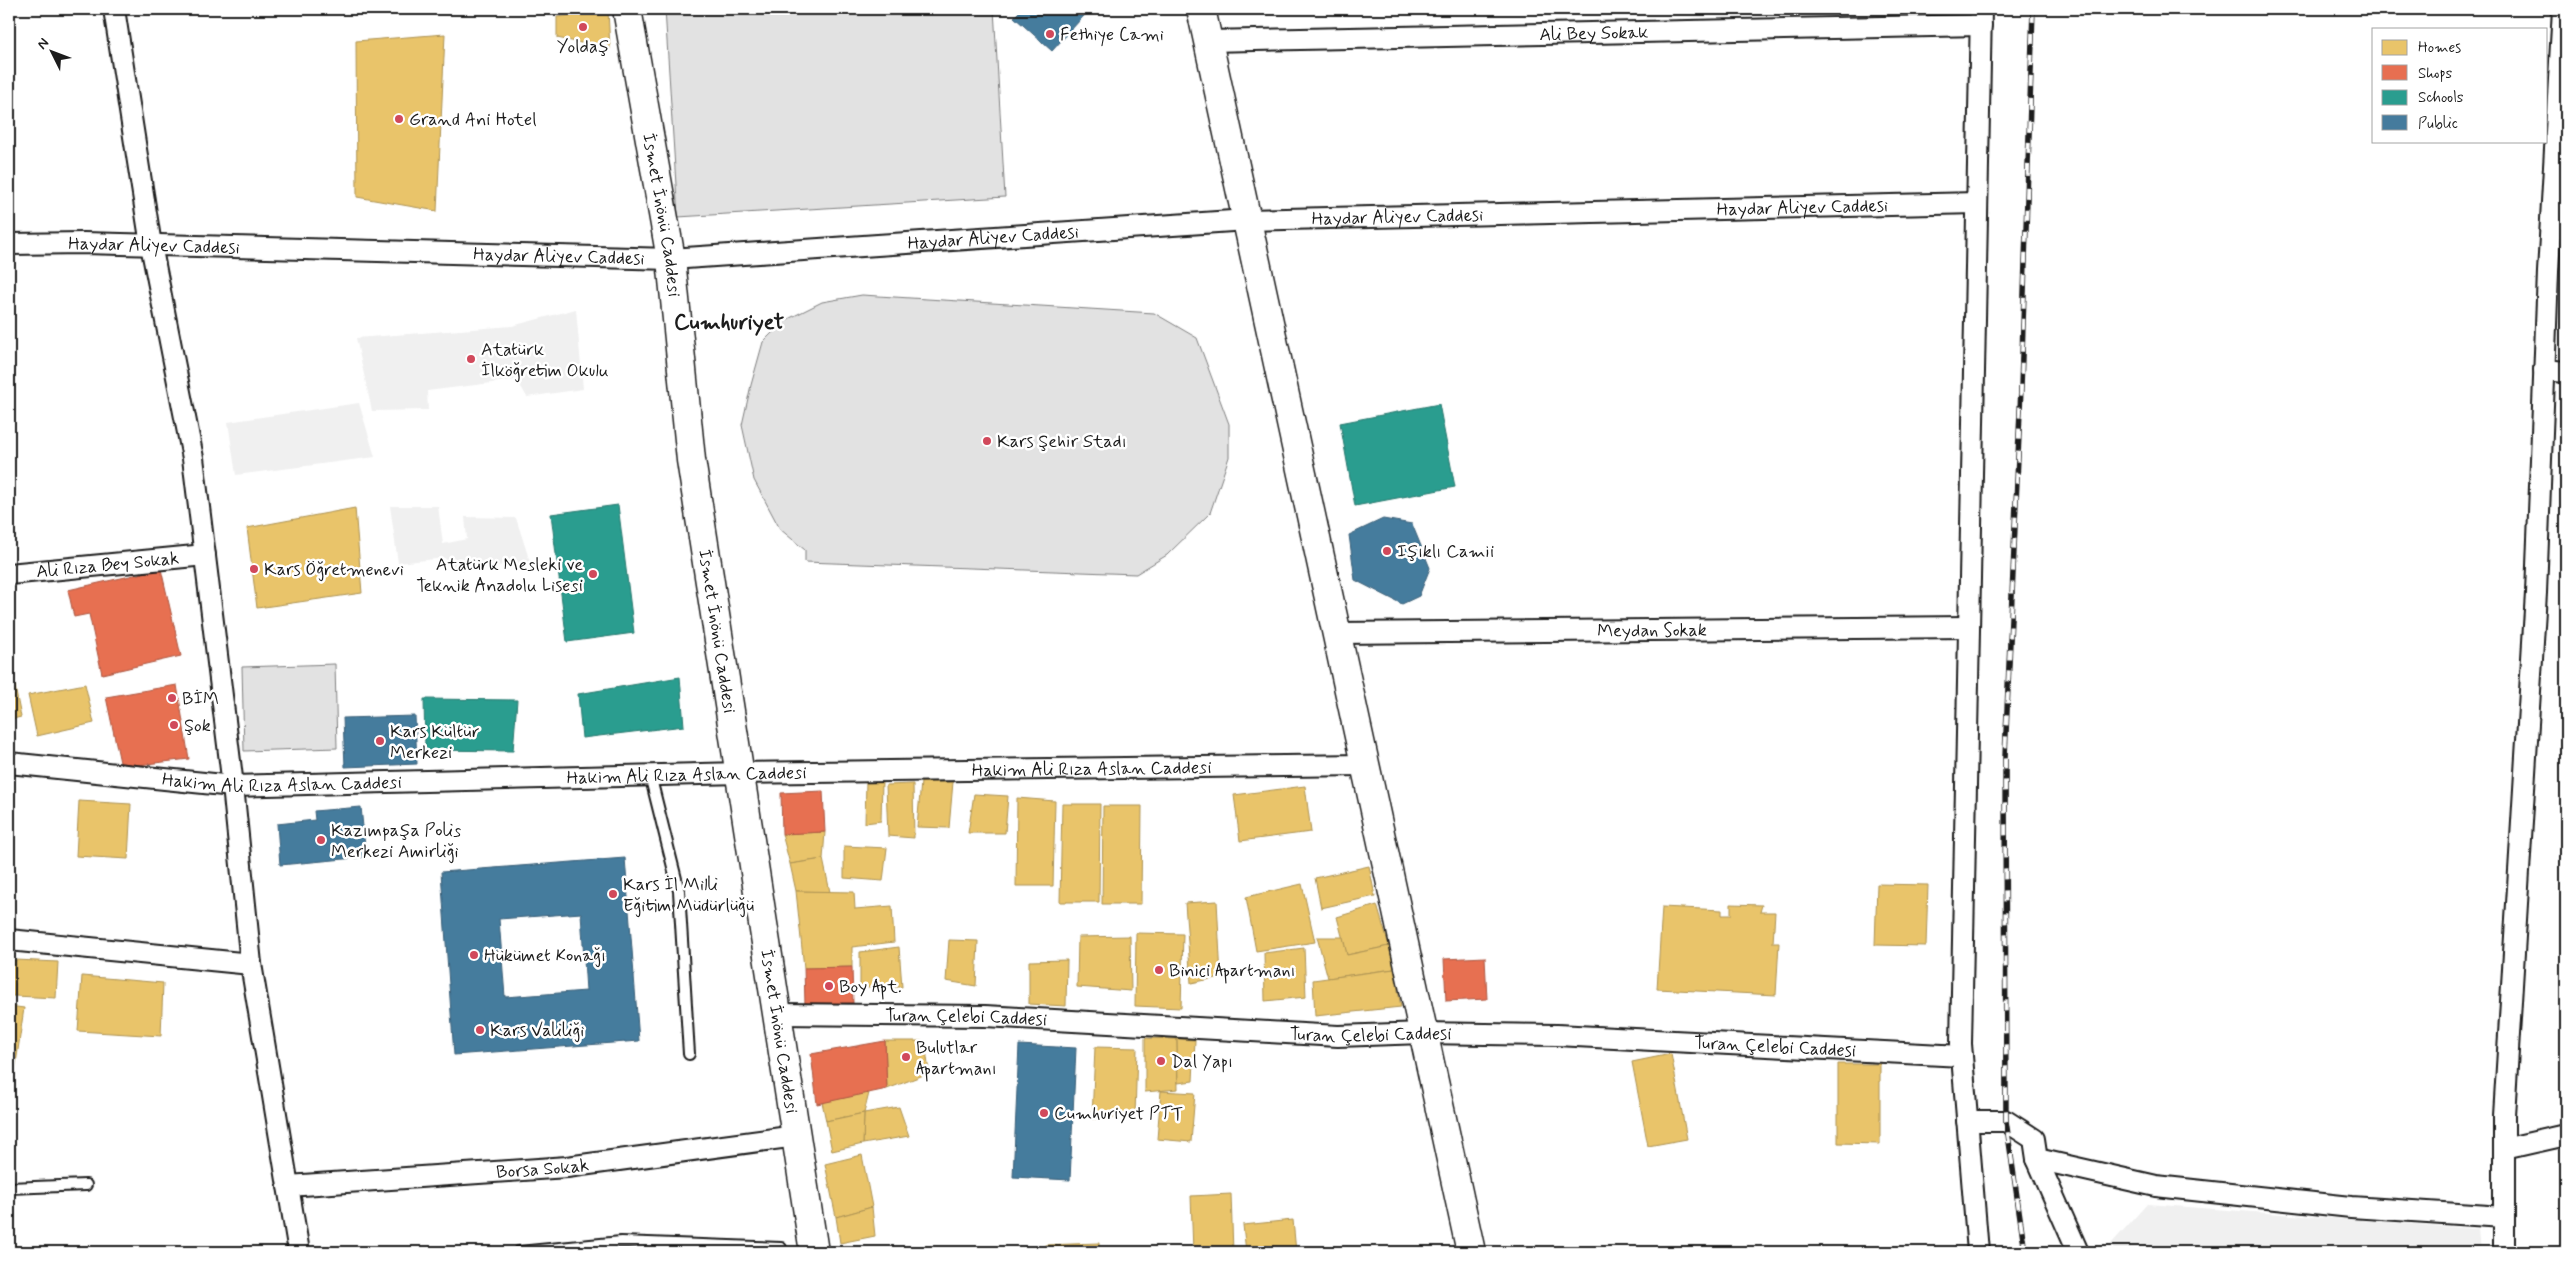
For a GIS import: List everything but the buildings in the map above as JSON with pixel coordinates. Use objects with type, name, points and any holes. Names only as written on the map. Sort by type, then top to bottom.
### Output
[{"type":"main road","name":"İsmet İnönü Caddesi","points":[[627,9],[671,260],[691,460],[814,1252]]},
{"type":"main road","points":[[1201,9],[1471,1252]]},
{"type":"street","points":[[114,9],[151,245],[193,458],[233,786],[251,964],[299,1252]]},
{"type":"street","points":[[2504,1252],[2504,1149],[2536,593],[2544,370],[2563,9]]},
{"type":"street","points":[[1978,1252],[1962,1056],[1981,17]]},
{"type":"street","name":"Ali Bey Sokak","points":[[1208,41],[1981,17]]},
{"type":"street","name":"Haydar Aliyev Caddesi","points":[[9,244],[151,245],[671,260],[1247,220],[1977,203]]},
{"type":"street","points":[[2544,370],[2566,372]]},
{"type":"street","name":"Ali Rıza Bey Sokak","points":[[9,574],[204,555]]},
{"type":"street","name":"Meydan Sokak","points":[[1336,633],[1969,627]]},
{"type":"street","name":"Hakim Ali Rıza Aslan Caddesi","points":[[9,763],[233,786],[740,773],[1365,765]]},
{"type":"street","points":[[9,940],[251,964]]},
{"type":"street","name":"Turan Çelebi Caddesi","points":[[777,1014],[985,1016],[1338,1036],[1423,1033],[1557,1035],[1962,1056]]},
{"type":"street","points":[[1968,1121],[2006,1121],[2034,1139],[2037,1159],[2078,1252]]},
{"type":"street","points":[[2504,1149],[2566,1135]]},
{"type":"street","name":"Borsa Sokak","points":[[288,1186],[567,1167],[796,1136]]},
{"type":"street","points":[[2037,1159],[2156,1186],[2351,1207],[2504,1217]]},
{"type":"lane","points":[[650,775],[678,892],[689,1054]]},
{"type":"lane","points":[[9,1188],[86,1185]]},
{"type":"lane","points":[[518,1252],[621,1242],[781,1248]]},
{"type":"shaded area","points":[[665,9],[994,9],[1005,197],[678,217]]},
{"type":"shaded area","name":"Kars Şehir Stadı","points":[[862,295],[1154,313],[1197,338],[1229,424],[1229,457],[1210,513],[1167,555],[1136,574],[805,562],[805,550],[780,529],[754,480],[742,425],[763,342],[784,321],[822,302]]},
{"type":"shaded area","name":"Atatürk İlköğretim Okulu","points":[[576,309],[583,389],[527,397],[517,380],[427,391],[428,410],[372,411],[356,338],[512,326]]},
{"type":"shaded area","points":[[359,403],[375,457],[236,475],[228,422]]},
{"type":"shaded area","points":[[390,506],[438,506],[443,544],[467,539],[465,517],[516,518],[530,562],[453,571],[445,558],[398,563]]},
{"type":"shaded area","points":[[335,664],[337,748],[244,751],[242,667]]},
{"type":"shaded area","points":[[2147,1204],[2478,1229],[2480,1252],[2115,1252],[2111,1244]]},
{"type":"railway","points":[[2025,1252],[2006,1121],[2005,757],[2021,388],[2033,9]]},
{"type":"place","name":"Yoldaş","points":[[583,27]]},
{"type":"place","name":"Fethiye Cami","points":[[1050,34]]},
{"type":"place","name":"Grand Ani Hotel","points":[[399,119]]},
{"type":"place","name":"Atatürk İlköğretim Okulu","points":[[471,359]]},
{"type":"place","name":"Kars Şehir Stadı","points":[[987,441]]},
{"type":"place","name":"Işıklı Camii","points":[[1387,551]]},
{"type":"place","name":"Kars Öğretmenevi","points":[[254,569]]},
{"type":"place","name":"Atatürk Mesleki ve Teknik Anadolu Lisesi","points":[[593,574]]},
{"type":"place","name":"BİM","points":[[172,698]]},
{"type":"place","name":"Şok","points":[[174,725]]},
{"type":"place","name":"Kars Kültür Merkezi","points":[[380,741]]},
{"type":"place","name":"Kazımpaşa Polis Merkezi Amirliği","points":[[321,840]]},
{"type":"place","name":"Kars İl Milli Eğitim Müdürlüğü","points":[[613,894]]},
{"type":"place","name":"Hükümet Konağı","points":[[474,955]]},
{"type":"place","name":"Binici Apartmanı","points":[[1159,970]]},
{"type":"place","name":"Boy Apt.","points":[[829,986]]},
{"type":"place","name":"Kars Valiliği","points":[[480,1030]]},
{"type":"place","name":"Bulutlar Apartmanı","points":[[906,1057]]},
{"type":"place","name":"Dal Yapı","points":[[1161,1061]]},
{"type":"place","name":"Cumhuriyet PTT","points":[[1044,1113]]},
{"type":"district","name":"Cumhuriyet","points":[[729,321]]}]
